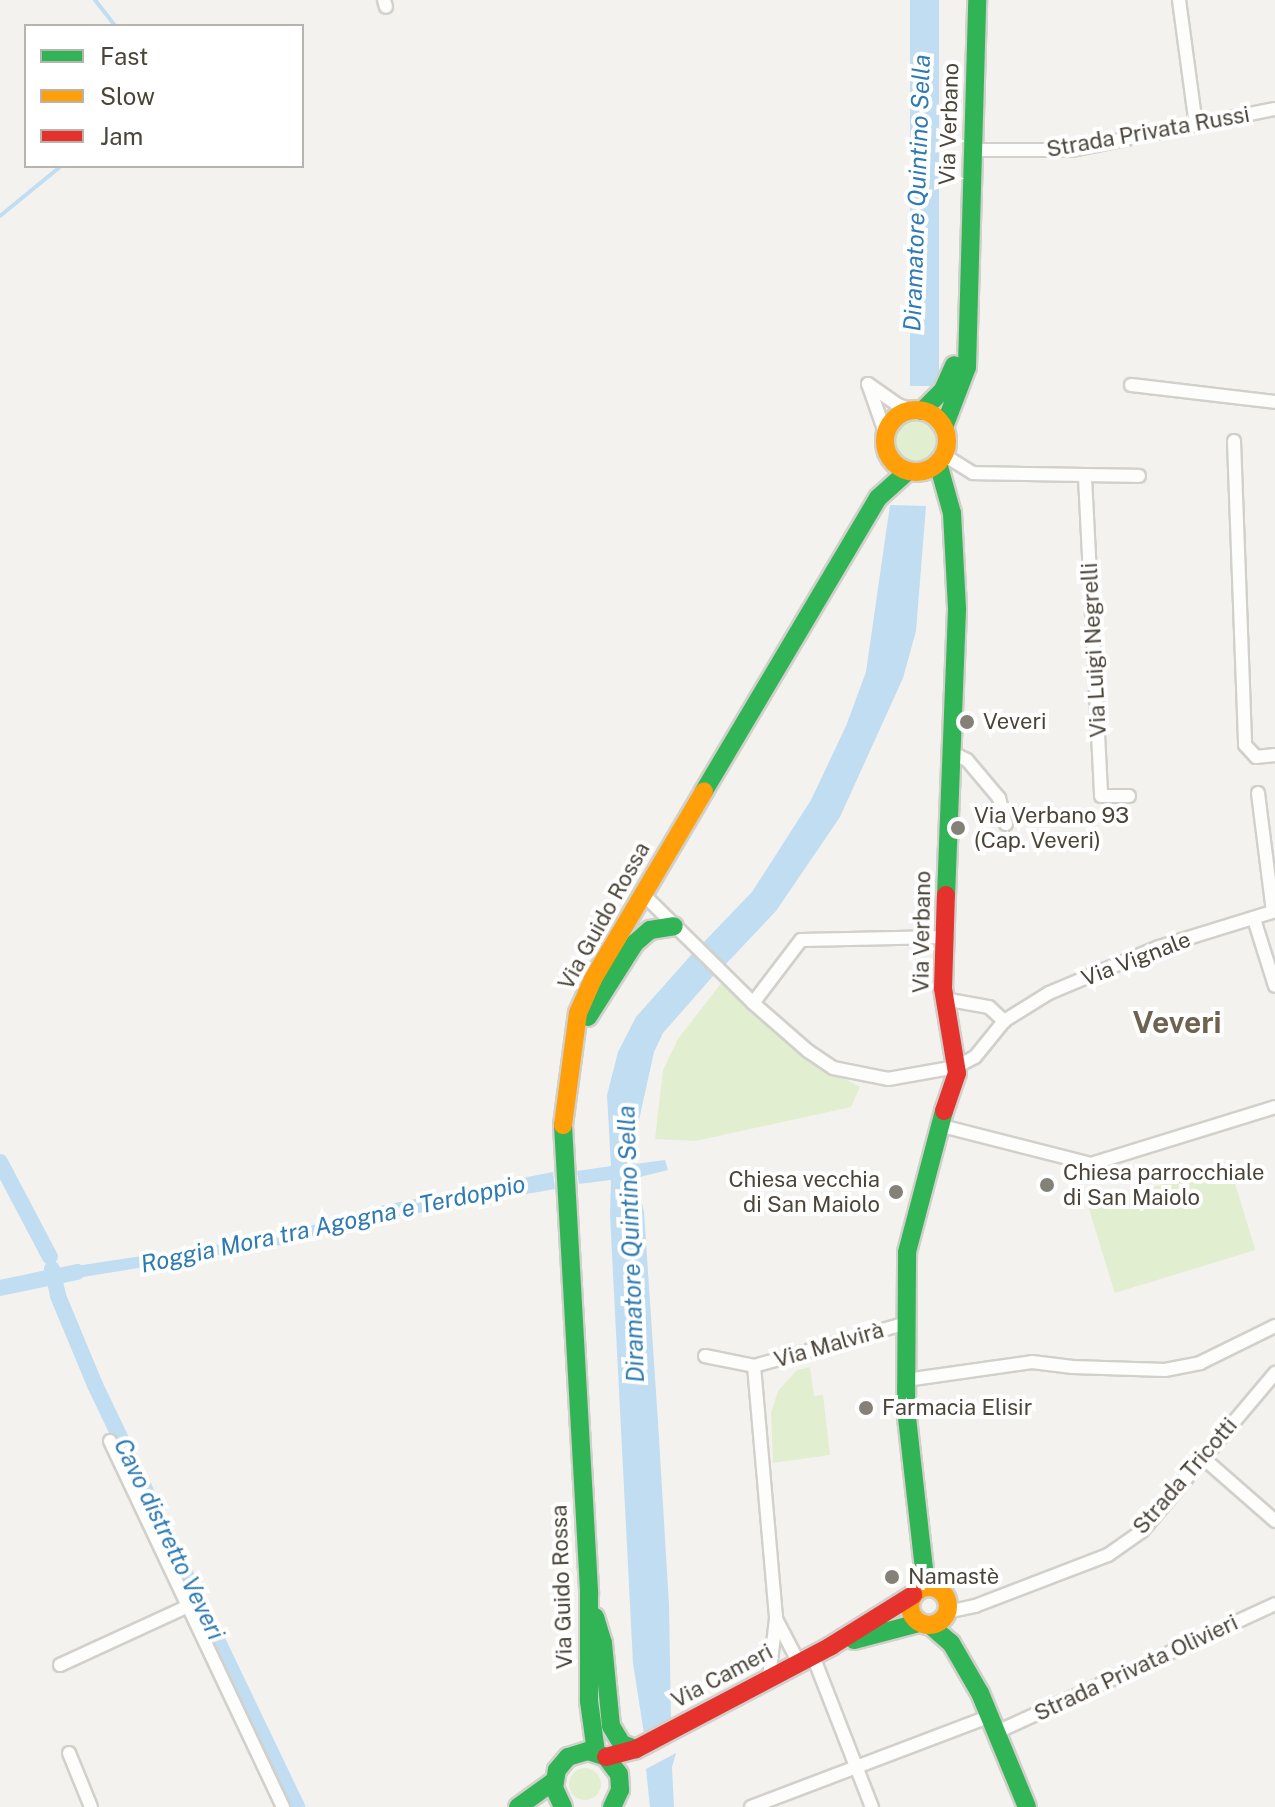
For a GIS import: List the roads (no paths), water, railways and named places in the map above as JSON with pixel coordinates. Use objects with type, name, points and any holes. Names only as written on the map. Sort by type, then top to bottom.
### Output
[{"type":"main road","name":"Via Verbano","points":[[944,427],[967,367],[977,0]]},
{"type":"main road","name":"Via Verbano","points":[[917,411],[943,390],[954,366],[968,250]]},
{"type":"main road","points":[[878,498],[891,458],[886,435],[895,419],[917,411],[939,420],[944,427],[947,436],[941,459],[919,472],[908,471],[891,458]]},
{"type":"main road","name":"Via Verbano","points":[[920,1591],[906,1380],[907,1252],[931,1150],[956,1080],[944,999],[944,937],[957,610],[955,539],[941,459]]},
{"type":"main road","points":[[878,498],[908,471]]},
{"type":"main road","name":"Via Guido Rossa","points":[[601,1755],[589,1701],[589,1594],[563,1117],[578,1013],[593,979],[878,498]]},
{"type":"main road","points":[[573,1046],[635,943],[650,930],[674,926]]},
{"type":"main road","points":[[980,1693],[967,1647],[947,1612],[943,1592],[920,1591],[910,1610],[951,1643],[980,1693],[1027,1807]]},
{"type":"main road","name":"Via Cameri","points":[[574,1754],[601,1755],[636,1749],[831,1646],[920,1591]]},
{"type":"main road","points":[[589,1594],[603,1643],[611,1726],[622,1744],[636,1749]]},
{"type":"main road","name":"Via Cameri","points":[[831,1646],[942,1620],[947,1612]]},
{"type":"main road","name":"Via Guido Rossa","points":[[574,1754],[589,1701]]},
{"type":"main road","name":"Via Cameri","points":[[619,1774],[636,1749]]},
{"type":"main road","points":[[563,1807],[555,1793],[554,1781],[560,1765],[574,1754]]},
{"type":"main road","points":[[601,1755],[619,1774],[619,1795],[612,1807]]},
{"type":"main road","points":[[518,1807],[554,1781]]},
{"type":"street","points":[[1179,0],[1196,125]]},
{"type":"street","name":"Strada Privata Russi","points":[[973,150],[1071,150],[1275,109]]},
{"type":"street","points":[[886,435],[868,384],[898,405],[917,411]]},
{"type":"street","points":[[1131,385],[1275,402]]},
{"type":"street","points":[[1234,441],[1245,745],[1256,757],[1275,755]]},
{"type":"street","points":[[941,459],[973,473],[1139,476]]},
{"type":"street","name":"Via Luigi Negrelli","points":[[1085,477],[1101,796],[1129,796]]},
{"type":"street","points":[[951,752],[967,760],[999,798],[1006,824]]},
{"type":"street","points":[[1258,793],[1274,911]]},
{"type":"street","points":[[643,894],[753,1003],[808,1051],[833,1068],[852,1075],[888,1079],[956,1067]]},
{"type":"street","name":"Via Vignale","points":[[956,1067],[975,1057],[1004,1021],[1049,993],[1159,947],[1274,911]]},
{"type":"street","points":[[1254,919],[1275,986]]},
{"type":"street","points":[[753,1003],[801,940],[944,937]]},
{"type":"street","points":[[944,999],[989,1007],[1004,1021]]},
{"type":"street","points":[[942,1126],[1091,1164],[1275,1107]]},
{"type":"street","name":"Via Malvirà","points":[[705,1356],[754,1366],[907,1323]]},
{"type":"street","points":[[906,1380],[1032,1362],[1073,1367],[1165,1370],[1200,1363],[1275,1326]]},
{"type":"street","points":[[754,1366],[776,1619],[769,1678]]},
{"type":"street","name":"Strada Tricotti","points":[[947,1612],[975,1606],[1108,1555],[1142,1531],[1275,1373]]},
{"type":"street","points":[[110,1441],[283,1807]]},
{"type":"street","points":[[1202,1457],[1275,1521]]},
{"type":"street","name":"Strada Privata Olivieri","points":[[751,1807],[994,1724],[1275,1604]]},
{"type":"street","points":[[60,1665],[188,1606]]},
{"type":"street","points":[[776,1619],[806,1659],[858,1769],[872,1807]]},
{"type":"street","points":[[69,1753],[91,1807]]},
{"type":"water","name":"Diramatore Quintino Sella","points":[[910,0],[939,0],[939,386],[910,386]]},
{"type":"water","points":[[890,505],[926,506],[916,631],[903,678],[840,817],[776,911],[723,967],[701,945],[752,892],[811,800],[846,726],[866,672]]},
{"type":"water","name":"Diramatore Quintino Sella","points":[[692,954],[714,975],[663,1033],[654,1052],[635,1138],[635,1164],[665,1160],[668,1170],[636,1178],[644,1212],[658,1422],[669,1605],[671,1720],[644,1734],[633,1663],[610,1215],[611,1180],[579,1184],[577,1171],[611,1166],[607,1095],[618,1052],[636,1017]]},
{"type":"water","points":[[553,1172],[555,1189],[349,1225],[287,1244],[58,1281],[56,1269],[275,1236],[380,1206]]},
{"type":"water","points":[[46,1270],[51,1283],[0,1294],[0,1281]]},
{"type":"water","points":[[676,1753],[672,1767],[674,1807],[650,1807],[646,1769]]},
{"type":"waterway","points":[[95,0],[113,24]]},
{"type":"waterway","points":[[0,216],[59,168]]},
{"type":"waterway","name":"Cavo distretto Veveri","points":[[0,1162],[50,1257]]},
{"type":"waterway","name":"Cavo distretto Veveri","points":[[52,1269],[58,1296],[95,1385],[297,1807]]},
{"type":"waterway","name":"Roggia Mora tra Agogna e Terdoppio","points":[[0,1288],[77,1272]]},
{"type":"place","name":"Veveri","points":[[967,722]]},
{"type":"place","name":"Via Verbano 93 (Cap. Veveri)","points":[[958,828]]},
{"type":"place","name":"Chiesa parrocchiale di San Maiolo","points":[[1047,1185]]},
{"type":"place","name":"Chiesa vecchia di San Maiolo","points":[[896,1192]]},
{"type":"place","name":"Farmacia Elisir","points":[[866,1408]]},
{"type":"place","name":"Namastè","points":[[892,1577]]},
{"type":"district","name":"Veveri","points":[[1177,1022]]}]
